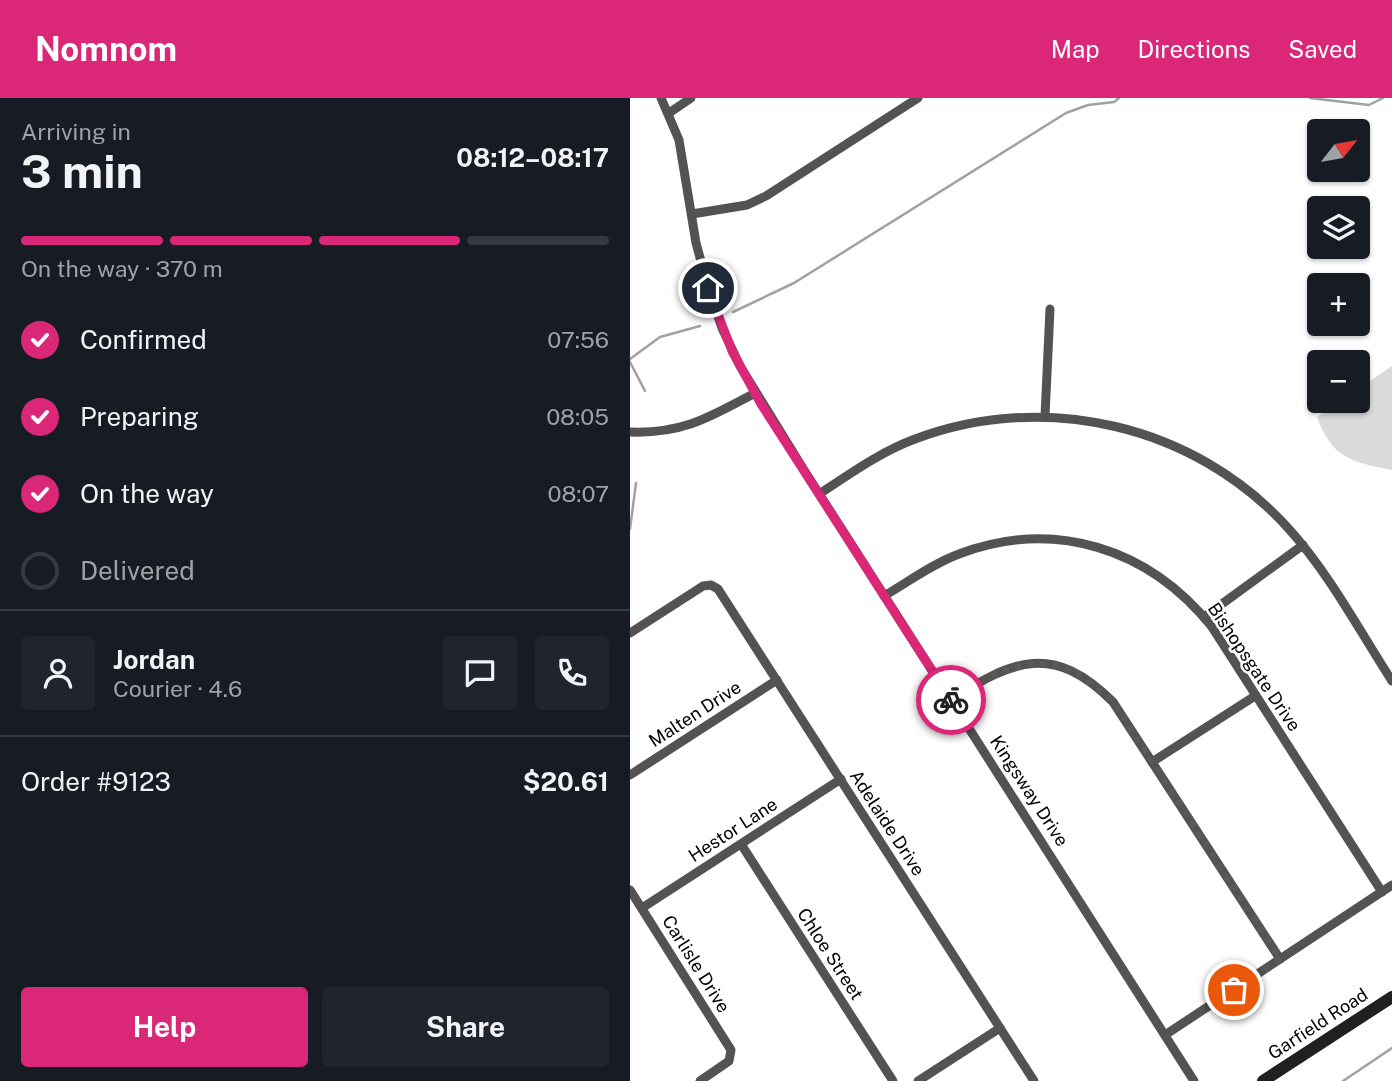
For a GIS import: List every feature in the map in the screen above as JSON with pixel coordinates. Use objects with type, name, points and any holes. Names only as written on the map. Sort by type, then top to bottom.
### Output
[{"type":"street","name":"Kingsway Drive","points":[[661,98],[679,140],[696,243],[715,310],[732,351],[755,393],[884,597],[1194,1081]]},
{"type":"street","points":[[669,113],[691,98]]},
{"type":"street","points":[[692,214],[747,205],[766,196],[918,98]]},
{"type":"street","points":[[1045,416],[1050,309]]},
{"type":"street","points":[[630,432],[657,433],[699,423],[755,393]]},
{"type":"street","points":[[819,494],[870,461],[922,437],[984,421],[1045,416],[1117,426],[1169,442],[1220,469],[1249,491],[1287,527],[1303,545],[1392,681]]},
{"type":"street","name":"Bishopsgate Drive","points":[[884,597],[936,564],[968,551],[1015,540],[1050,539],[1083,543],[1128,558],[1167,582],[1204,617],[1382,892]]},
{"type":"street","points":[[1204,617],[1303,545]]},
{"type":"street","name":"Adelaide Drive","points":[[630,633],[699,588],[711,586],[721,592],[1034,1081]]},
{"type":"street","points":[[951,700],[992,675],[1015,666],[1039,662],[1063,667],[1099,688],[1113,702],[1280,959]]},
{"type":"street","name":"Malten Drive","points":[[630,775],[777,680]]},
{"type":"street","points":[[1152,762],[1255,696]]},
{"type":"street","name":"Hestor Lane","points":[[642,908],[841,779]]},
{"type":"street","name":"Chloe Street","points":[[741,844],[893,1081]]},
{"type":"street","points":[[1165,1035],[1392,886]]},
{"type":"street","name":"Carlisle Drive","points":[[630,890],[728,1044],[731,1056],[724,1065],[700,1081]]},
{"type":"street","name":"Garfield Road","points":[[1263,1081],[1392,997]]},
{"type":"street","points":[[918,1081],[1000,1028]]},
{"type":"shaded area","points":[[1392,366],[1392,470],[1354,461],[1345,456],[1329,441],[1317,417],[1323,413],[1370,413],[1370,381]]},
{"type":"waterway","points":[[733,312],[794,283],[1066,113],[1088,105],[1114,102],[1119,98]]},
{"type":"waterway","points":[[1310,98],[1369,105],[1383,98]]},
{"type":"waterway","points":[[630,359],[660,337],[700,326]]},
{"type":"waterway","points":[[630,362],[645,391]]},
{"type":"waterway","points":[[630,529],[636,483]]},
{"type":"waterway","points":[[1343,1081],[1392,1048]]},
{"type":"way so far","points":[[951,700],[992,675],[1015,666],[1039,662],[1063,667],[1080,675],[1113,702],[1280,959],[1234,990]]},
{"type":"route","points":[[708,288],[732,351],[761,404],[951,700]]}]
